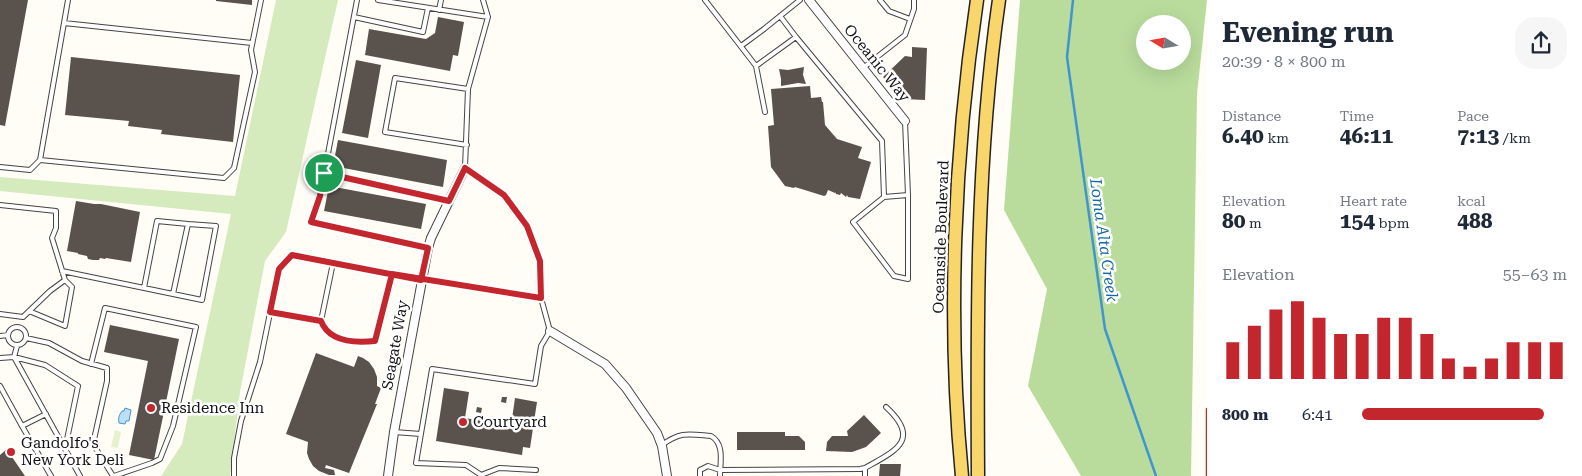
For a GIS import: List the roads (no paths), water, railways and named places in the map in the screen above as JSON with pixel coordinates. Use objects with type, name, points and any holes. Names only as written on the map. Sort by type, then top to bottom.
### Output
[{"type":"main road","name":"Oceanside Boulevard","points":[[962,476],[957,428],[955,244],[968,59],[977,0]]},
{"type":"main road","points":[[978,476],[977,332],[979,227],[991,54],[1000,0]]},
{"type":"street","name":"Oceanic Way","points":[[809,0],[905,121]]},
{"type":"street","name":"Seagate Way","points":[[388,476],[394,432],[428,248],[465,168]]},
{"type":"street","points":[[550,331],[605,364],[626,388],[657,433],[662,446],[667,476]]},
{"type":"lane","points":[[0,167],[30,170],[40,160],[68,0]]},
{"type":"lane","points":[[40,160],[224,178],[234,168],[255,72],[251,50],[261,0]]},
{"type":"lane","points":[[357,0],[320,196],[311,222],[428,248]]},
{"type":"lane","points":[[378,0],[488,17]]},
{"type":"lane","points":[[439,10],[441,0]]},
{"type":"lane","points":[[483,0],[488,17],[468,89],[465,168],[504,195],[527,226],[540,261],[541,298],[550,331],[541,346],[535,384],[432,369],[416,463],[466,464],[481,475],[499,468],[536,470]]},
{"type":"lane","points":[[705,0],[756,66],[765,112]]},
{"type":"lane","points":[[741,46],[800,0]]},
{"type":"lane","points":[[880,0],[889,11],[910,19]]},
{"type":"lane","points":[[863,68],[905,35],[914,9],[914,0]]},
{"type":"lane","points":[[354,17],[423,32],[428,8]]},
{"type":"lane","points":[[780,16],[882,141],[884,197]]},
{"type":"lane","points":[[64,24],[252,44]]},
{"type":"lane","points":[[756,66],[796,36]]},
{"type":"lane","points":[[467,145],[385,132],[395,78],[468,89]]},
{"type":"lane","points":[[905,121],[908,195],[908,279],[894,276],[853,222],[884,197],[908,195]]},
{"type":"lane","points":[[324,173],[449,201]]},
{"type":"lane","points":[[0,205],[56,211],[56,228],[52,238],[65,280],[72,287],[65,326],[30,311]]},
{"type":"lane","points":[[62,271],[144,288],[174,294],[202,300],[216,226],[157,221],[144,288]]},
{"type":"lane","points":[[174,294],[188,224]]},
{"type":"lane","points":[[234,476],[234,458],[241,421],[260,362],[279,269],[292,255],[421,280],[541,298]]},
{"type":"lane","points":[[333,263],[321,321],[324,328],[338,338],[357,343],[375,341],[392,274]]},
{"type":"lane","points":[[21,327],[23,317],[65,280]]},
{"type":"lane","points":[[26,338],[49,343],[74,357],[91,364],[108,368],[93,444],[113,476],[160,459],[173,426],[196,327],[105,308],[91,364]]},
{"type":"lane","points":[[270,312],[321,321]]},
{"type":"lane","points":[[0,314],[23,317]]},
{"type":"lane","points":[[17,346],[9,341],[8,335],[12,328],[21,327]]},
{"type":"lane","points":[[17,346],[23,344],[26,338],[26,332],[21,327]]},
{"type":"lane","points":[[0,336],[8,335]]},
{"type":"lane","points":[[17,346],[14,357],[80,476]]},
{"type":"lane","points":[[0,358],[14,357],[45,365],[78,386],[65,449]]},
{"type":"lane","points":[[0,386],[51,476]]},
{"type":"lane","points":[[700,476],[700,470],[708,466],[720,470],[840,470],[865,468],[897,449],[902,441],[904,431],[896,416],[886,408]]},
{"type":"lane","points":[[22,426],[46,414]]},
{"type":"lane","points":[[394,432],[421,434]]},
{"type":"lane","points":[[662,446],[672,438],[681,435],[711,436],[719,444],[720,476]]},
{"type":"lane","points":[[865,468],[865,476]]},
{"type":"lane","points":[[820,470],[820,476]]},
{"type":"lane","points":[[840,470],[840,476]]},
{"type":"water","points":[[125,408],[131,410],[129,421],[126,421],[125,424],[119,423],[119,415]]},
{"type":"waterway","name":"Loma Alta Creek","points":[[1073,0],[1067,57],[1105,329],[1156,476]]},
{"type":"railway","points":[[1207,409],[1207,476]]},
{"type":"place","name":"Residence Inn","points":[[151,408]]},
{"type":"place","name":"Courtyard","points":[[463,422]]},
{"type":"place","name":"Gandolfo's New York Deli","points":[[11,452]]}]
